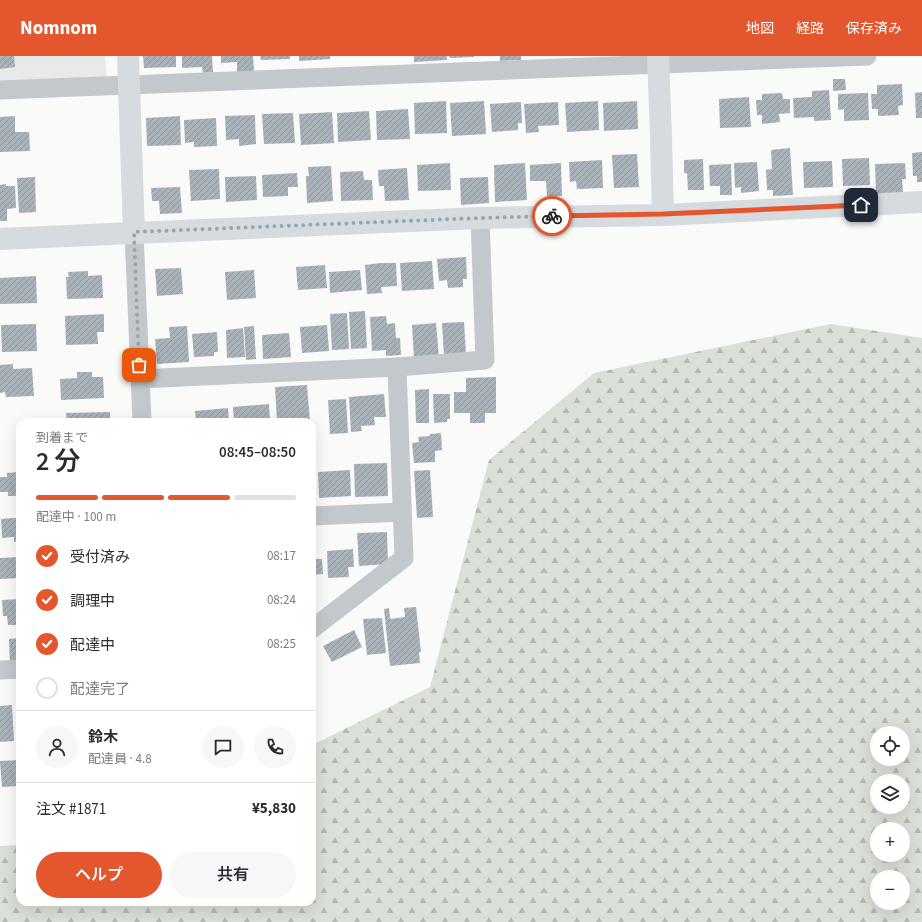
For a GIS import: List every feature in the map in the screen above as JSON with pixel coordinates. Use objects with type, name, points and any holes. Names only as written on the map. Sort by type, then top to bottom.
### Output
[{"type":"street","points":[[128,56],[142,418]]},
{"type":"street","points":[[0,90],[658,61],[867,56]]},
{"type":"street","points":[[658,61],[662,137],[663,214]]},
{"type":"street","points":[[0,239],[480,218],[663,214],[922,202]]},
{"type":"street","points":[[140,379],[397,367],[486,360],[480,218]]},
{"type":"street","points":[[316,627],[404,558],[397,367]]},
{"type":"street","points":[[316,516],[402,512]]},
{"type":"street","points":[[0,670],[16,669]]},
{"type":"shaded area","points":[[0,56],[105,56],[107,77],[0,82]]},
{"type":"green space","points":[[831,324],[922,338],[922,922],[0,922],[0,846],[16,845],[16,906],[316,906],[316,743],[430,687],[489,460],[594,373]]},
{"type":"building","points":[[0,56],[14,56],[15,67],[0,69]]},
{"type":"building","points":[[143,56],[176,56],[176,67],[144,68]]},
{"type":"building","points":[[182,56],[212,56],[213,72],[203,73],[202,67],[182,68]]},
{"type":"building","points":[[221,56],[253,56],[254,72],[237,73],[237,62],[221,63]]},
{"type":"building","points":[[260,56],[290,56],[290,59],[261,60]]},
{"type":"building","points":[[299,56],[330,56],[330,59],[299,61]]},
{"type":"building","points":[[414,56],[447,56],[447,60],[414,62]]},
{"type":"building","points":[[449,56],[474,56],[474,57],[450,58]]},
{"type":"building","points":[[500,56],[521,56],[521,60],[500,61]]},
{"type":"building","points":[[833,79],[845,79],[846,90],[833,91]]},
{"type":"building","points":[[902,84],[903,105],[898,106],[899,115],[878,116],[878,109],[872,109],[871,94],[877,94],[877,85]]},
{"type":"building","points":[[829,90],[831,120],[814,121],[814,117],[794,118],[793,98],[812,97],[812,91]]},
{"type":"building","points":[[922,92],[922,118],[916,118],[915,93]]},
{"type":"building","points":[[782,93],[783,99],[790,99],[790,113],[779,114],[780,122],[762,124],[762,115],[757,115],[756,100],[762,100],[762,94]]},
{"type":"building","points":[[868,93],[869,120],[844,121],[844,109],[838,110],[838,94]]},
{"type":"building","points":[[749,97],[751,127],[720,128],[719,99]]},
{"type":"building","points":[[446,101],[447,133],[415,134],[414,103]]},
{"type":"building","points":[[484,101],[486,134],[452,136],[450,103]]},
{"type":"building","points":[[598,101],[599,130],[567,132],[565,103]]},
{"type":"building","points":[[637,101],[638,129],[604,131],[603,103]]},
{"type":"building","points":[[521,102],[522,123],[518,123],[518,130],[492,132],[490,104]]},
{"type":"building","points":[[558,102],[559,125],[538,126],[539,132],[526,133],[524,104]]},
{"type":"building","points":[[408,109],[410,139],[377,140],[376,111]]},
{"type":"building","points":[[369,111],[371,140],[338,142],[337,113]]},
{"type":"building","points":[[332,112],[334,143],[301,145],[299,114]]},
{"type":"building","points":[[293,113],[295,143],[264,144],[262,114]]},
{"type":"building","points":[[255,115],[256,144],[239,146],[239,139],[226,140],[225,116]]},
{"type":"building","points":[[15,116],[15,132],[29,132],[30,151],[0,152],[0,117]]},
{"type":"building","points":[[180,116],[181,145],[147,146],[146,118]]},
{"type":"building","points":[[216,118],[217,146],[194,147],[194,142],[185,143],[184,120]]},
{"type":"building","points":[[790,148],[793,195],[773,196],[773,190],[767,190],[766,170],[772,169],[771,150]]},
{"type":"building","points":[[922,152],[922,182],[917,182],[917,176],[913,176],[912,153]]},
{"type":"building","points":[[637,154],[639,187],[614,188],[612,155]]},
{"type":"building","points":[[869,158],[870,185],[843,186],[842,159]]},
{"type":"building","points":[[703,159],[704,190],[688,190],[687,173],[684,173],[684,160]]},
{"type":"building","points":[[602,160],[603,188],[577,189],[576,181],[570,182],[569,162]]},
{"type":"building","points":[[832,161],[833,187],[804,188],[803,162]]},
{"type":"building","points":[[757,162],[759,191],[741,193],[741,187],[735,188],[734,163]]},
{"type":"building","points":[[450,163],[451,190],[418,191],[417,165]]},
{"type":"building","points":[[525,163],[527,200],[495,202],[494,165]]},
{"type":"building","points":[[561,163],[562,196],[547,196],[546,181],[530,181],[530,165]]},
{"type":"building","points":[[905,163],[906,179],[902,179],[903,193],[876,195],[875,164]]},
{"type":"building","points":[[731,164],[732,195],[720,195],[720,186],[710,186],[709,165]]},
{"type":"building","points":[[331,166],[333,201],[307,203],[306,176],[309,176],[308,167]]},
{"type":"building","points":[[407,168],[409,200],[385,201],[384,186],[379,186],[378,170]]},
{"type":"building","points":[[219,169],[220,199],[191,201],[189,170]]},
{"type":"building","points":[[363,171],[364,180],[372,180],[373,200],[341,201],[340,172]]},
{"type":"building","points":[[297,173],[298,187],[288,187],[288,196],[263,197],[262,175]]},
{"type":"building","points":[[256,176],[257,200],[226,202],[225,177]]},
{"type":"building","points":[[35,177],[36,212],[19,213],[17,178]]},
{"type":"building","points":[[488,177],[489,203],[461,205],[460,178]]},
{"type":"building","points":[[6,184],[6,186],[15,186],[16,208],[7,209],[7,221],[0,221],[0,185]]},
{"type":"building","points":[[180,187],[182,213],[160,214],[159,201],[152,201],[151,188]]},
{"type":"building","points":[[466,257],[467,279],[463,279],[463,287],[448,288],[447,280],[439,281],[437,259]]},
{"type":"building","points":[[432,261],[434,289],[402,291],[400,263]]},
{"type":"building","points":[[396,263],[397,286],[381,287],[382,293],[367,294],[365,265]]},
{"type":"building","points":[[325,265],[327,288],[298,290],[296,267]]},
{"type":"building","points":[[181,268],[183,294],[157,296],[155,269]]},
{"type":"building","points":[[254,270],[256,298],[227,300],[225,272]]},
{"type":"building","points":[[360,270],[362,290],[330,293],[329,272]]},
{"type":"building","points":[[88,271],[88,276],[102,275],[103,298],[67,299],[66,277],[69,277],[68,272]]},
{"type":"building","points":[[36,276],[37,303],[0,304],[0,278]]},
{"type":"building","points":[[365,311],[367,348],[351,349],[349,312]]},
{"type":"building","points":[[347,313],[349,349],[332,350],[330,314]]},
{"type":"building","points":[[104,314],[104,332],[97,332],[98,344],[66,345],[65,316]]},
{"type":"building","points":[[386,316],[387,324],[395,323],[396,338],[400,338],[401,355],[386,356],[386,350],[372,351],[370,317]]},
{"type":"building","points":[[464,322],[466,354],[444,356],[442,323]]},
{"type":"building","points":[[436,323],[439,358],[414,359],[412,325]]},
{"type":"building","points":[[36,324],[37,351],[2,352],[1,325]]},
{"type":"building","points":[[327,325],[329,351],[302,353],[300,327]]},
{"type":"building","points":[[187,326],[189,362],[157,364],[155,339],[170,338],[169,327]]},
{"type":"building","points":[[254,326],[256,359],[246,360],[244,327]]},
{"type":"building","points":[[243,328],[245,357],[227,358],[226,330]]},
{"type":"building","points":[[217,332],[218,352],[214,352],[214,356],[194,357],[192,334]]},
{"type":"building","points":[[289,333],[291,357],[263,359],[262,335]]},
{"type":"building","points":[[13,364],[13,369],[32,368],[34,396],[6,397],[5,392],[0,393],[0,365]]},
{"type":"building","points":[[77,372],[92,372],[92,377],[103,377],[104,398],[61,400],[60,379],[77,378]]},
{"type":"building","points":[[496,377],[496,413],[485,413],[485,423],[470,423],[470,413],[454,413],[454,392],[466,392],[466,378]]},
{"type":"building","points":[[307,385],[310,418],[277,418],[275,387]]},
{"type":"building","points":[[429,389],[429,423],[416,423],[415,390]]},
{"type":"building","points":[[384,394],[386,417],[374,417],[375,425],[361,426],[362,431],[351,432],[349,397]]},
{"type":"building","points":[[433,394],[450,394],[450,419],[447,419],[447,422],[434,423]]},
{"type":"building","points":[[346,399],[348,433],[330,434],[328,400]]},
{"type":"building","points":[[269,404],[270,418],[234,418],[233,407]]},
{"type":"building","points":[[228,408],[229,418],[196,418],[195,411]]},
{"type":"building","points":[[110,412],[110,418],[67,418],[66,413]]},
{"type":"building","points":[[441,433],[442,450],[435,451],[435,462],[414,463],[412,443],[419,442],[418,437]]},
{"type":"building","points":[[387,463],[388,496],[355,497],[354,464]]},
{"type":"building","points":[[350,470],[351,496],[319,498],[318,472]]},
{"type":"building","points":[[430,470],[433,517],[417,518],[414,471]]},
{"type":"building","points":[[16,472],[16,496],[8,496],[8,492],[0,492],[0,477],[7,477],[7,473]]},
{"type":"building","points":[[16,518],[16,542],[14,542],[14,537],[2,538],[1,519]]},
{"type":"building","points":[[387,532],[388,564],[359,566],[357,533]]},
{"type":"building","points":[[353,549],[354,567],[348,567],[349,577],[328,578],[327,551]]},
{"type":"building","points":[[16,557],[16,578],[0,579],[0,558]]},
{"type":"building","points":[[316,559],[322,559],[323,574],[316,575]]},
{"type":"building","points":[[16,599],[16,625],[8,625],[7,616],[3,616],[2,600]]},
{"type":"building","points":[[416,607],[421,652],[419,652],[420,663],[390,666],[384,609],[389,608],[390,619],[405,617],[404,608]]},
{"type":"building","points":[[382,618],[386,653],[367,655],[363,619]]},
{"type":"building","points":[[354,630],[362,647],[332,662],[323,646]]},
{"type":"building","points":[[16,638],[16,663],[10,664],[9,639]]},
{"type":"building","points":[[12,705],[14,741],[0,742],[0,706]]},
{"type":"building","points":[[16,760],[16,786],[2,787],[0,761]]},
{"type":"way so far","points":[[139,365],[134,232],[552,216]]},
{"type":"route","points":[[552,216],[663,214],[861,205]]}]
